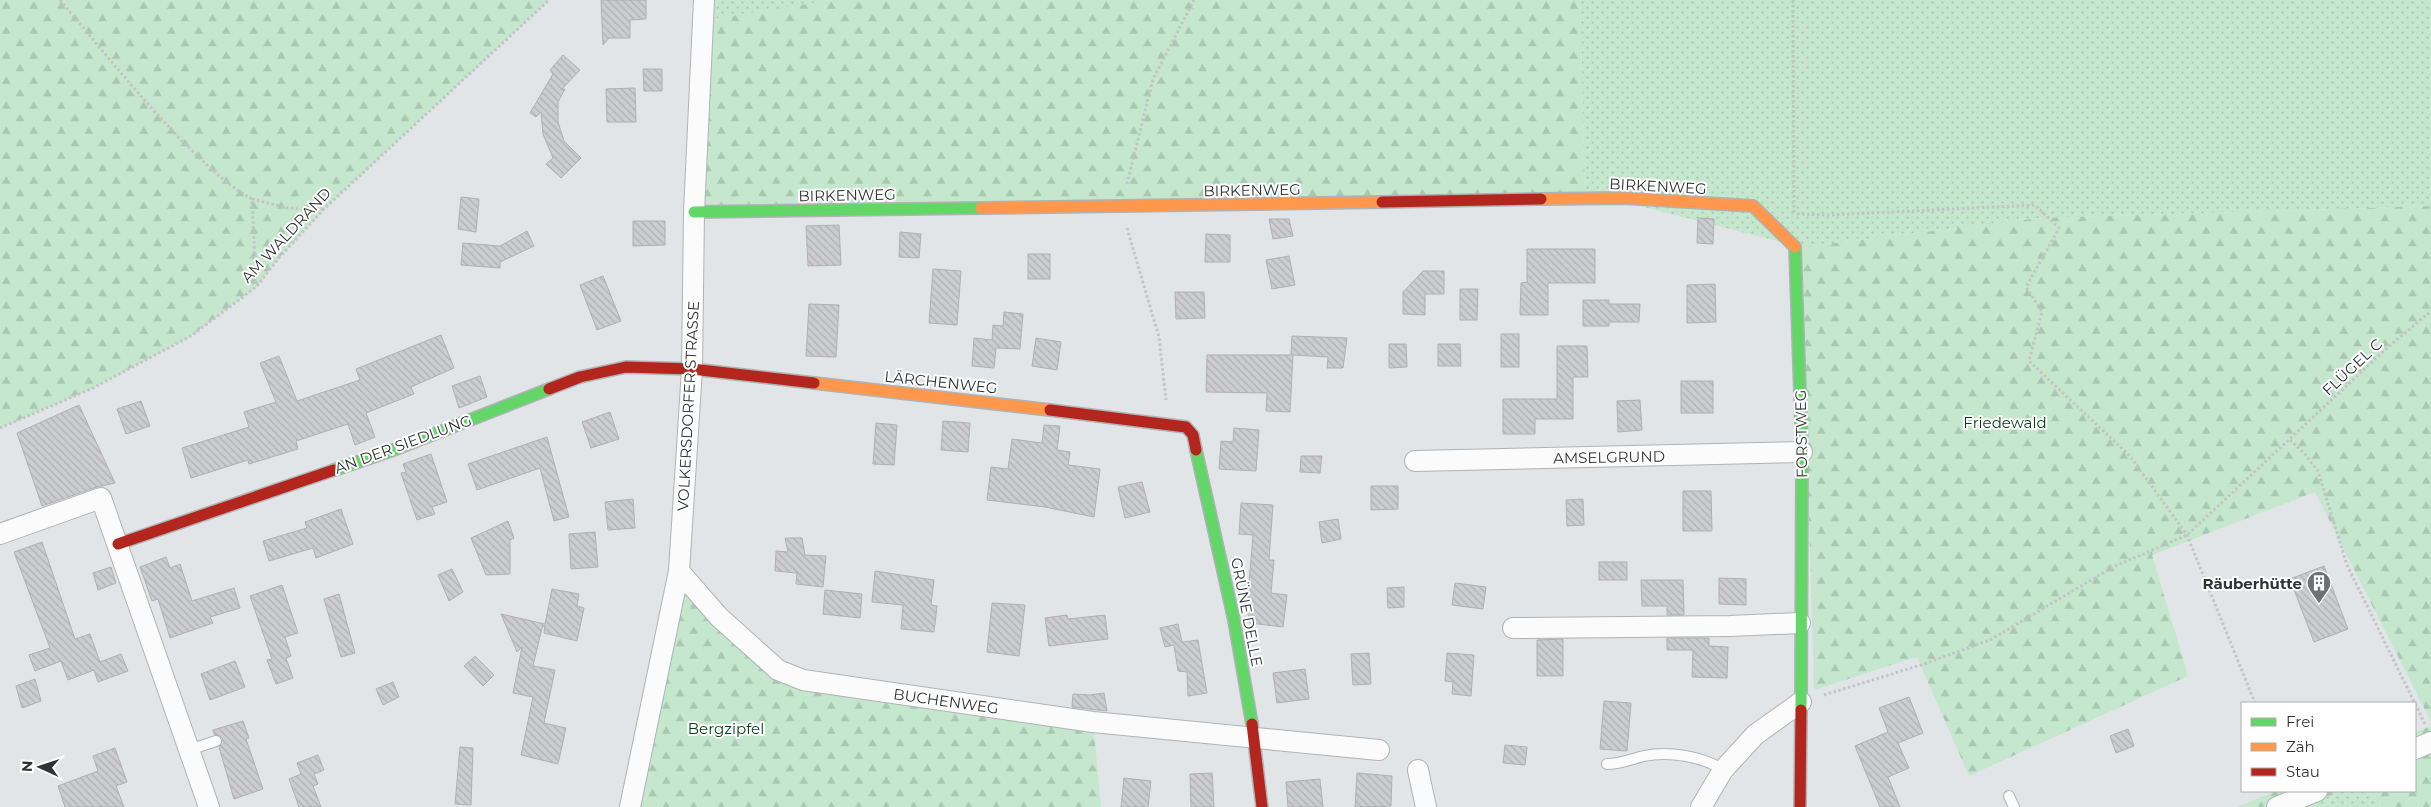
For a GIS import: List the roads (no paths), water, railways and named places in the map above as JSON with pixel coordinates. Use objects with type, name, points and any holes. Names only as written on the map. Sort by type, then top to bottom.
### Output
[{"type":"street","name":"VOLKERSDORFER STRASSE","points":[[630,807],[679,571],[692,369],[694,212],[704,0]]},
{"type":"street","name":"BIRKENWEG","points":[[694,212],[1624,198],[1753,206],[1795,245]]},
{"type":"street","name":"FORSTWEG","points":[[1795,245],[1802,452],[1800,807]]},
{"type":"street","name":"AN DER SIEDLUNG","points":[[118,544],[396,448],[580,377],[626,367],[692,369]]},
{"type":"street","name":"LÄRCHENWEG","points":[[692,369],[1168,423],[1186,427]]},
{"type":"street","name":"GRÜNE DELLE","points":[[1186,427],[1193,435],[1232,606],[1255,737],[1262,807]]},
{"type":"street","name":"AMSELGRUND","points":[[1415,461],[1802,452]]},
{"type":"street","points":[[0,534],[101,498],[209,807]]},
{"type":"street","name":"BUCHENWEG","points":[[679,571],[719,617],[778,670],[804,680],[1093,722],[1379,750]]},
{"type":"street","points":[[1513,628],[1730,626],[1800,623]]},
{"type":"street","points":[[1701,807],[1723,770],[1755,735],[1800,702]]},
{"type":"street","points":[[2416,748],[2429,735]]},
{"type":"street","points":[[1418,770],[1426,807]]},
{"type":"street","points":[[2277,807],[2314,792]]},
{"type":"lane","points":[[189,750],[216,741]]},
{"type":"lane","points":[[1607,764],[1627,762],[1644,756],[1665,755],[1704,761],[1723,770]]},
{"type":"lane","points":[[2009,796],[2014,807]]},
{"type":"place","name":"Räuberhütte","points":[[2319,604]]},
{"type":"park label","name":"Friedewald","points":[[2005,422]]},
{"type":"park label","name":"Bergzipfel","points":[[726,728]]}]
